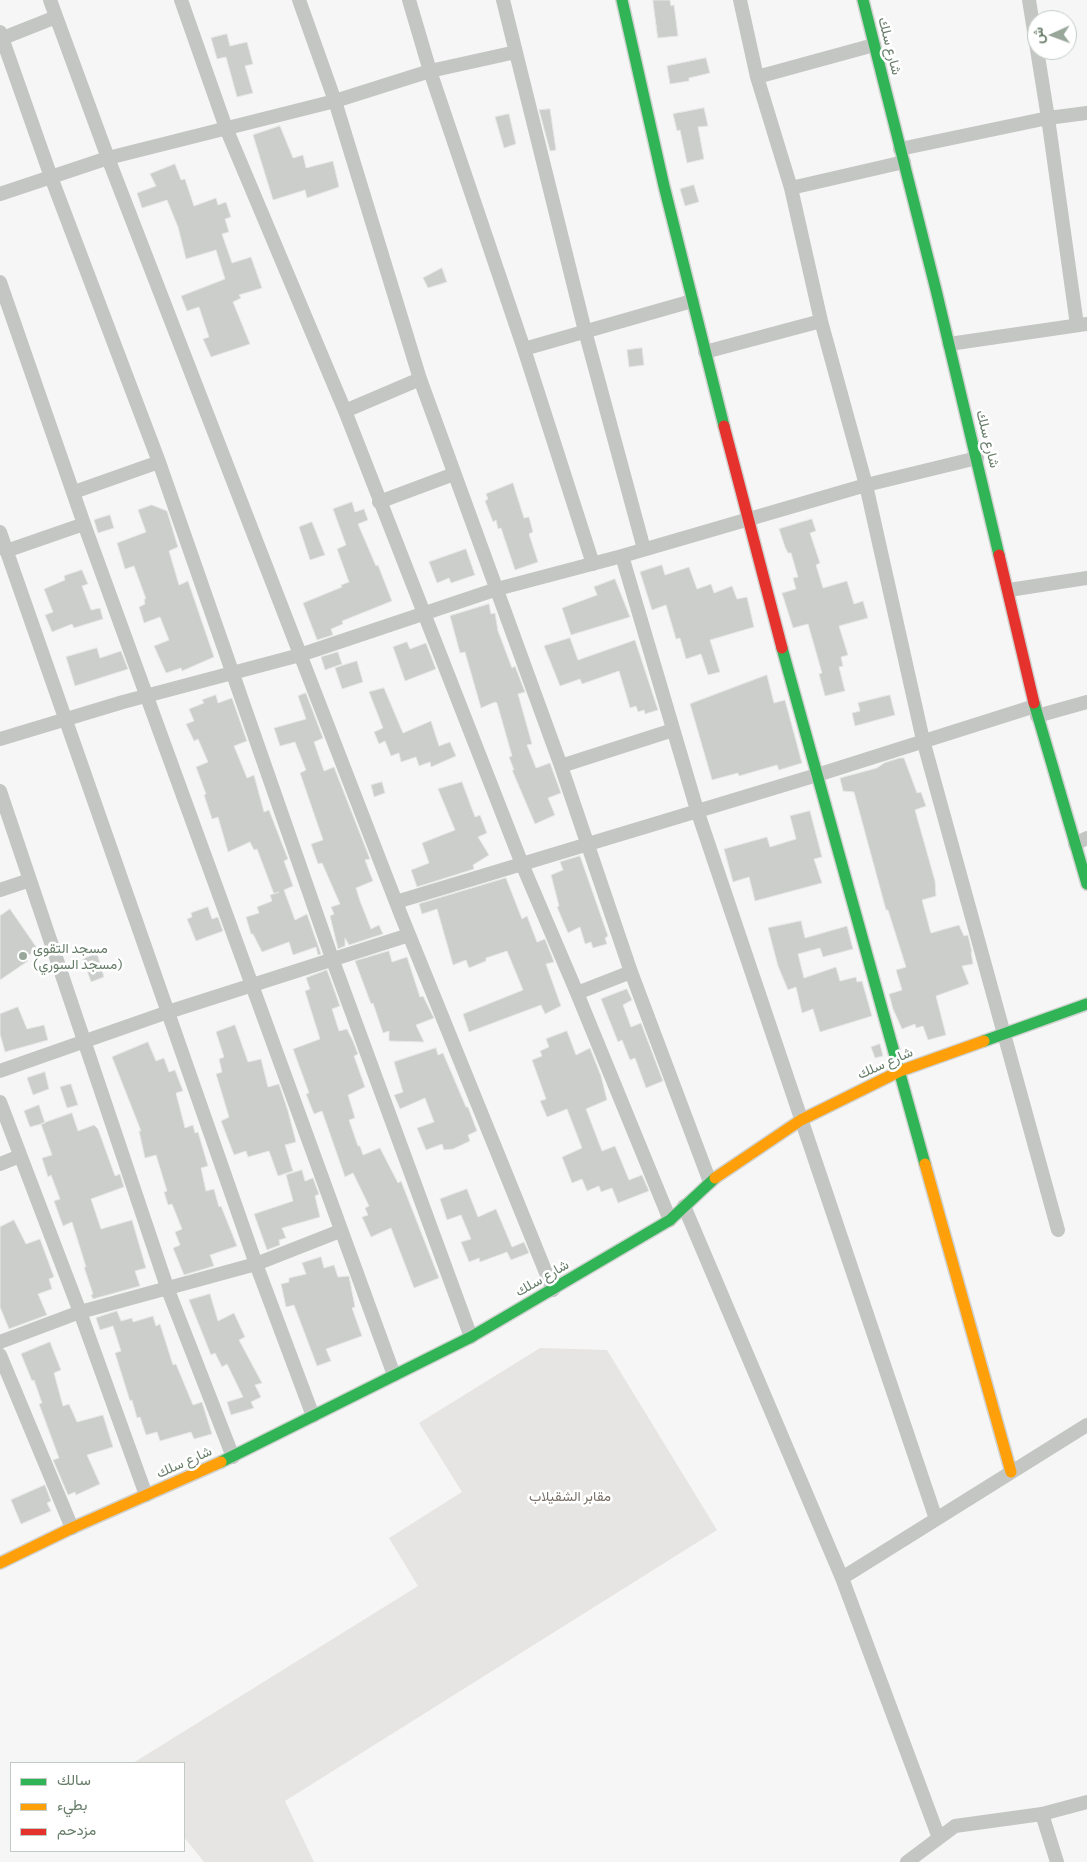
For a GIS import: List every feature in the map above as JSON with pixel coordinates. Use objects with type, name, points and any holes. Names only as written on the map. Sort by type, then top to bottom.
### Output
[{"type":"street","points":[[50,0],[108,158],[409,936],[552,1290]]},
{"type":"street","points":[[180,0],[226,128],[345,411],[522,864],[670,1220]]},
{"type":"street","points":[[299,0],[335,101],[420,380],[562,766],[631,972],[710,1182]]},
{"type":"street","points":[[409,0],[430,71],[524,349],[593,564]]},
{"type":"street","points":[[503,0],[584,331],[644,549]]},
{"type":"street","points":[[622,0],[692,301],[749,520],[817,775],[1011,1472]]},
{"type":"street","points":[[740,0],[757,77],[791,188],[821,321],[866,485],[923,740],[1058,1230]]},
{"type":"street","name":"شارع سلك","points":[[863,0],[977,458],[1036,711],[1081,841],[1087,884]]},
{"type":"street","points":[[949,344],[1082,324],[1029,0]]},
{"type":"street","points":[[56,17],[1,35],[51,177],[159,462],[234,672],[333,961],[471,1337]]},
{"type":"street","points":[[757,77],[874,46]]},
{"type":"street","points":[[0,194],[108,158],[335,101],[430,71],[516,52]]},
{"type":"street","points":[[791,188],[902,156],[1048,118],[1087,112]]},
{"type":"street","points":[[0,282],[146,696],[394,1375]]},
{"type":"street","points":[[524,349],[692,301]]},
{"type":"street","points":[[705,352],[821,321]]},
{"type":"street","points":[[345,411],[420,380]]},
{"type":"street","points":[[0,739],[146,696],[300,655],[497,589],[622,556],[866,485],[977,458]]},
{"type":"street","points":[[74,492],[159,462]]},
{"type":"street","points":[[379,502],[454,474]]},
{"type":"street","points":[[6,551],[84,524]]},
{"type":"street","points":[[0,532],[256,1264],[313,1416]]},
{"type":"street","points":[[622,556],[697,810],[936,1519]]},
{"type":"street","points":[[1009,590],[1087,578]]},
{"type":"street","points":[[396,902],[817,775],[923,740],[1036,711],[1087,702]]},
{"type":"street","points":[[562,766],[673,730]]},
{"type":"street","points":[[0,791],[168,1290],[233,1457]]},
{"type":"street","points":[[0,890],[30,880]]},
{"type":"street","points":[[0,1071],[168,1012],[409,936]]},
{"type":"street","points":[[577,993],[631,972]]},
{"type":"street","name":"شارع سلك","points":[[0,1562],[233,1457],[471,1337],[670,1220],[710,1182],[801,1120],[900,1071],[1087,1004]]},
{"type":"street","points":[[0,1102],[80,1312],[146,1495]]},
{"type":"street","points":[[0,1164],[20,1156]]},
{"type":"street","points":[[684,1206],[842,1578],[938,1838]]},
{"type":"street","points":[[0,1342],[80,1312],[168,1290],[256,1264],[340,1231]]},
{"type":"street","points":[[0,1356],[72,1528]]},
{"type":"street","points":[[842,1578],[1087,1426]]},
{"type":"street","points":[[907,1862],[955,1826],[1042,1814],[1087,1802]]},
{"type":"street","points":[[1042,1814],[1057,1862]]},
{"type":"green space","name":"مقابر الشقيلاب","points":[[540,1348],[607,1350],[717,1530],[285,1801],[314,1862],[204,1862],[185,1838],[185,1762],[135,1762],[418,1586],[389,1538],[462,1492],[419,1423]]},
{"type":"building","points":[[653,0],[670,0],[671,6],[674,5],[678,36],[658,38]]},
{"type":"building","points":[[227,34],[230,46],[247,42],[253,64],[245,66],[253,93],[237,97],[226,57],[217,59],[211,38]]},
{"type":"building","points":[[706,58],[710,73],[689,78],[689,81],[670,84],[667,66]]},
{"type":"building","points":[[704,108],[708,126],[698,127],[704,159],[687,163],[680,130],[677,131],[673,114]]},
{"type":"building","points":[[550,109],[556,150],[550,151],[539,110]]},
{"type":"building","points":[[509,114],[516,144],[504,148],[495,117]]},
{"type":"building","points":[[280,126],[293,158],[303,155],[306,168],[333,161],[339,187],[307,198],[305,190],[273,200],[253,135]]},
{"type":"building","points":[[175,164],[181,180],[185,179],[194,206],[216,198],[218,205],[226,202],[231,217],[225,219],[229,232],[222,234],[232,263],[251,257],[262,288],[239,295],[241,298],[233,302],[250,344],[211,357],[203,339],[209,337],[199,307],[187,311],[181,296],[225,279],[216,250],[186,259],[178,227],[167,200],[142,208],[137,193],[156,186],[150,174]]},
{"type":"building","points":[[694,185],[699,202],[685,206],[680,189]]},
{"type":"building","points":[[442,268],[447,282],[428,288],[423,278]]},
{"type":"building","points":[[642,348],[644,365],[629,367],[627,350]]},
{"type":"building","points":[[513,483],[524,518],[529,517],[533,532],[529,534],[538,562],[515,570],[501,528],[498,529],[496,520],[493,522],[485,501],[488,499],[486,494]]},
{"type":"building","points":[[352,502],[355,512],[364,509],[368,520],[358,524],[376,566],[378,565],[392,601],[342,621],[343,624],[331,629],[333,635],[317,640],[303,603],[342,587],[341,585],[349,582],[337,549],[346,545],[333,509]]},
{"type":"building","points":[[152,505],[167,511],[178,547],[169,551],[179,585],[188,581],[214,657],[182,671],[181,668],[166,673],[154,646],[169,640],[160,617],[144,623],[139,607],[145,604],[144,599],[146,599],[134,566],[125,569],[117,543],[146,532],[138,510]]},
{"type":"building","points":[[110,515],[114,528],[98,533],[94,520]]},
{"type":"building","points":[[812,519],[816,531],[810,533],[820,563],[816,565],[823,588],[847,581],[854,604],[863,601],[868,618],[839,626],[848,655],[841,657],[843,666],[839,667],[845,691],[825,696],[819,674],[822,673],[808,624],[793,628],[782,593],[796,589],[793,578],[798,577],[791,553],[788,553],[785,547],[779,529]]},
{"type":"building","points":[[312,522],[325,555],[310,560],[299,527]]},
{"type":"building","points":[[466,549],[475,575],[451,583],[449,578],[437,583],[429,562]]},
{"type":"building","points":[[662,565],[665,575],[689,567],[697,589],[711,584],[714,593],[732,586],[737,599],[747,597],[754,627],[710,640],[720,672],[708,675],[701,654],[686,659],[680,638],[676,639],[666,605],[652,610],[640,572]]},
{"type":"building","points":[[82,570],[88,584],[82,586],[91,610],[100,608],[103,619],[74,628],[72,624],[52,632],[45,615],[53,612],[44,589],[65,580],[64,576]]},
{"type":"building","points":[[615,579],[630,617],[571,635],[562,608],[597,595],[594,587]]},
{"type":"building","points":[[489,604],[491,614],[495,613],[498,631],[512,668],[515,666],[525,692],[518,694],[532,744],[527,745],[536,768],[550,763],[561,793],[548,798],[555,815],[535,824],[512,770],[514,770],[509,757],[512,756],[497,703],[495,702],[481,708],[465,652],[460,653],[450,616]]},
{"type":"building","points":[[570,638],[578,660],[635,640],[658,710],[645,714],[644,710],[638,712],[636,706],[630,708],[619,671],[582,684],[580,679],[560,686],[544,646]]},
{"type":"building","points":[[407,642],[410,649],[426,643],[436,669],[405,681],[393,647]]},
{"type":"building","points":[[97,648],[100,658],[121,651],[128,669],[75,686],[66,657]]},
{"type":"building","points":[[338,652],[342,664],[325,670],[321,657]]},
{"type":"building","points":[[357,661],[363,682],[342,689],[335,668]]},
{"type":"building","points":[[767,675],[774,703],[785,700],[802,763],[779,770],[777,765],[739,776],[738,773],[712,780],[690,704]]},
{"type":"building","points":[[384,688],[403,733],[431,721],[439,746],[450,742],[456,756],[431,767],[430,762],[419,766],[416,757],[401,762],[399,753],[391,756],[385,741],[379,744],[374,732],[383,728],[369,692]]},
{"type":"building","points":[[306,693],[323,738],[314,742],[324,771],[334,767],[370,859],[365,860],[373,881],[356,888],[360,901],[371,929],[379,925],[383,934],[349,945],[345,938],[345,946],[338,949],[330,916],[334,914],[331,907],[340,904],[322,863],[318,864],[311,844],[323,840],[300,773],[306,770],[295,742],[280,746],[274,728],[306,719],[298,696]]},
{"type":"building","points":[[216,695],[218,703],[232,698],[247,741],[234,746],[247,778],[254,775],[264,812],[269,810],[288,859],[284,861],[293,886],[284,890],[295,920],[307,914],[321,954],[318,955],[316,947],[293,955],[289,942],[262,952],[253,934],[251,934],[246,917],[259,913],[257,907],[272,901],[270,895],[274,894],[257,849],[254,850],[250,842],[228,852],[218,817],[212,819],[204,795],[206,794],[196,767],[208,762],[198,739],[194,741],[186,724],[194,721],[189,709],[204,703],[202,700]]},
{"type":"building","points":[[890,695],[895,715],[855,726],[852,713],[860,711],[858,703]]},
{"type":"building","points":[[904,758],[917,793],[921,792],[926,806],[915,810],[935,881],[936,896],[922,900],[931,933],[959,925],[964,936],[968,935],[972,952],[973,964],[962,966],[969,984],[936,996],[946,1035],[928,1040],[923,1026],[916,1028],[915,1024],[902,1029],[893,1009],[889,994],[902,990],[896,970],[906,967],[888,910],[886,910],[854,792],[843,791],[840,778],[877,768],[884,763]]},
{"type":"building","points":[[382,782],[385,793],[374,797],[371,785]]},
{"type":"building","points":[[462,782],[475,817],[480,815],[487,833],[478,837],[489,855],[473,865],[474,869],[417,887],[411,870],[429,863],[422,843],[455,830],[438,789]]},
{"type":"building","points":[[810,811],[822,857],[814,859],[822,883],[755,901],[749,877],[733,882],[724,849],[767,837],[770,847],[796,839],[790,816]]},
{"type":"building","points":[[580,856],[608,936],[605,938],[607,944],[593,948],[591,942],[585,944],[580,927],[568,933],[557,907],[559,906],[551,875],[563,870],[560,862]]},
{"type":"building","points":[[506,878],[522,919],[527,916],[537,942],[545,939],[554,962],[546,964],[561,1006],[545,1014],[541,1005],[469,1032],[463,1014],[523,990],[507,951],[486,958],[486,961],[469,968],[466,960],[453,965],[437,909],[422,914],[419,904]]},
{"type":"building","points":[[208,907],[212,919],[218,917],[223,931],[196,941],[187,919],[192,917],[191,913]]},
{"type":"building","points":[[10,909],[39,951],[25,956],[28,961],[0,980],[0,916]]},
{"type":"building","points":[[801,921],[805,938],[847,926],[853,949],[823,957],[820,948],[798,954],[804,978],[836,967],[840,981],[856,977],[857,982],[862,981],[872,1016],[820,1032],[813,1009],[802,1013],[796,987],[788,990],[778,966],[768,928]]},
{"type":"building","points":[[389,951],[392,962],[407,957],[420,997],[423,996],[434,1018],[416,1025],[424,1042],[389,1041],[389,1031],[383,1033],[373,1003],[371,1004],[355,961]]},
{"type":"building","points":[[97,953],[104,977],[91,982],[83,959]]},
{"type":"building","points":[[327,970],[340,1006],[332,1009],[339,1031],[347,1029],[353,1041],[358,1054],[354,1056],[365,1087],[348,1095],[355,1118],[349,1120],[358,1146],[360,1146],[363,1155],[380,1148],[398,1183],[401,1181],[439,1278],[414,1288],[391,1228],[371,1237],[362,1217],[368,1215],[365,1208],[369,1206],[353,1173],[345,1177],[322,1111],[314,1114],[306,1094],[309,1093],[293,1049],[320,1039],[305,991],[310,989],[306,978]]},
{"type":"building","points":[[627,989],[632,1000],[623,1005],[631,1027],[641,1023],[663,1081],[646,1088],[635,1058],[630,1060],[622,1040],[618,1042],[601,999]]},
{"type":"building","points":[[18,1007],[27,1029],[44,1025],[48,1040],[5,1052],[0,1034],[0,1014]]},
{"type":"building","points":[[235,1025],[248,1062],[261,1059],[268,1087],[279,1084],[296,1142],[285,1145],[293,1171],[278,1176],[269,1151],[248,1157],[246,1151],[234,1155],[221,1121],[229,1117],[216,1074],[222,1072],[219,1059],[224,1057],[216,1032]]},
{"type":"building","points":[[567,1031],[576,1055],[590,1048],[601,1076],[607,1100],[586,1109],[602,1151],[615,1146],[629,1180],[642,1175],[649,1191],[618,1203],[612,1188],[601,1192],[599,1186],[587,1191],[582,1179],[572,1183],[562,1157],[582,1148],[567,1109],[547,1117],[540,1101],[546,1099],[532,1060],[542,1056],[540,1051],[549,1047],[546,1039]]},
{"type":"building","points":[[148,1042],[156,1061],[164,1058],[169,1072],[175,1070],[183,1091],[176,1093],[185,1128],[193,1125],[195,1133],[198,1132],[208,1166],[201,1168],[206,1191],[214,1189],[219,1207],[221,1206],[237,1246],[210,1255],[214,1266],[184,1275],[173,1248],[180,1245],[175,1232],[182,1229],[172,1204],[168,1205],[164,1192],[167,1191],[156,1155],[145,1158],[139,1131],[141,1131],[112,1057]]},
{"type":"building","points":[[880,1044],[883,1056],[875,1058],[871,1047]]},
{"type":"building","points":[[436,1048],[438,1055],[443,1053],[477,1131],[468,1135],[470,1141],[453,1149],[444,1150],[442,1144],[426,1150],[417,1128],[434,1122],[425,1098],[400,1109],[394,1095],[403,1092],[394,1062]]},
{"type":"building","points":[[45,1072],[49,1089],[33,1095],[27,1078]]},
{"type":"building","points":[[71,1084],[78,1105],[67,1108],[60,1087]]},
{"type":"building","points":[[39,1105],[45,1123],[30,1127],[24,1111]]},
{"type":"building","points":[[72,1113],[78,1131],[94,1125],[98,1129],[115,1176],[120,1174],[124,1187],[91,1199],[101,1229],[132,1220],[146,1268],[135,1271],[140,1286],[93,1299],[84,1267],[86,1267],[72,1222],[63,1226],[54,1201],[60,1199],[51,1175],[48,1177],[42,1158],[52,1155],[41,1124]]},
{"type":"building","points":[[302,1170],[305,1181],[313,1178],[319,1194],[315,1196],[320,1217],[282,1228],[286,1238],[279,1240],[280,1245],[267,1250],[254,1214],[293,1201],[286,1175]]},
{"type":"building","points":[[467,1189],[478,1217],[496,1209],[512,1247],[524,1242],[529,1253],[511,1260],[507,1252],[480,1262],[479,1258],[469,1262],[461,1242],[471,1239],[461,1215],[447,1220],[440,1199]]},
{"type":"building","points":[[14,1220],[26,1244],[40,1239],[54,1277],[49,1279],[52,1289],[38,1294],[47,1315],[9,1329],[0,1307],[0,1227]]},
{"type":"building","points":[[321,1257],[324,1268],[334,1265],[338,1277],[349,1276],[355,1307],[352,1308],[362,1336],[326,1349],[331,1361],[317,1366],[294,1305],[286,1307],[281,1284],[289,1282],[289,1278],[306,1274],[302,1263]]},
{"type":"building","points":[[210,1294],[218,1321],[234,1313],[245,1337],[239,1340],[262,1383],[255,1385],[261,1397],[251,1402],[254,1408],[231,1415],[227,1402],[243,1397],[227,1364],[222,1367],[215,1353],[211,1355],[189,1300]]},
{"type":"building","points":[[117,1311],[121,1321],[132,1318],[133,1322],[153,1316],[156,1326],[160,1324],[173,1365],[176,1364],[193,1405],[202,1402],[212,1434],[194,1439],[191,1432],[160,1441],[157,1432],[146,1435],[140,1417],[137,1418],[132,1400],[130,1401],[115,1353],[121,1351],[113,1326],[100,1330],[96,1318]]},
{"type":"building","points":[[50,1342],[61,1370],[54,1373],[63,1406],[69,1404],[77,1422],[103,1415],[113,1447],[87,1455],[100,1484],[76,1495],[75,1492],[68,1495],[53,1460],[59,1458],[39,1404],[42,1403],[34,1380],[32,1381],[21,1354]]},
{"type":"building","points":[[45,1485],[51,1501],[47,1503],[51,1511],[21,1524],[11,1500]]},
{"type":"traffic: fast","points":[[622,0],[664,186],[724,426]]},
{"type":"traffic: fast","points":[[863,0],[936,290],[999,555]]},
{"type":"traffic: fast","points":[[782,648],[925,1164]]},
{"type":"traffic: fast","points":[[1034,703],[1087,884]]},
{"type":"traffic: fast","points":[[984,1041],[1087,1004]]},
{"type":"traffic: fast","points":[[221,1462],[471,1337],[670,1220],[715,1178]]},
{"type":"traffic: slow","points":[[715,1178],[801,1120],[900,1071],[984,1041]]},
{"type":"traffic: slow","points":[[925,1164],[1011,1472]]},
{"type":"traffic: slow","points":[[0,1563],[72,1528],[221,1462]]},
{"type":"traffic: jam","points":[[724,426],[782,648]]},
{"type":"traffic: jam","points":[[999,555],[1034,703]]},
{"type":"place","name":"مسجد التقوى (مسجد السوري)","points":[[23,956]]}]
